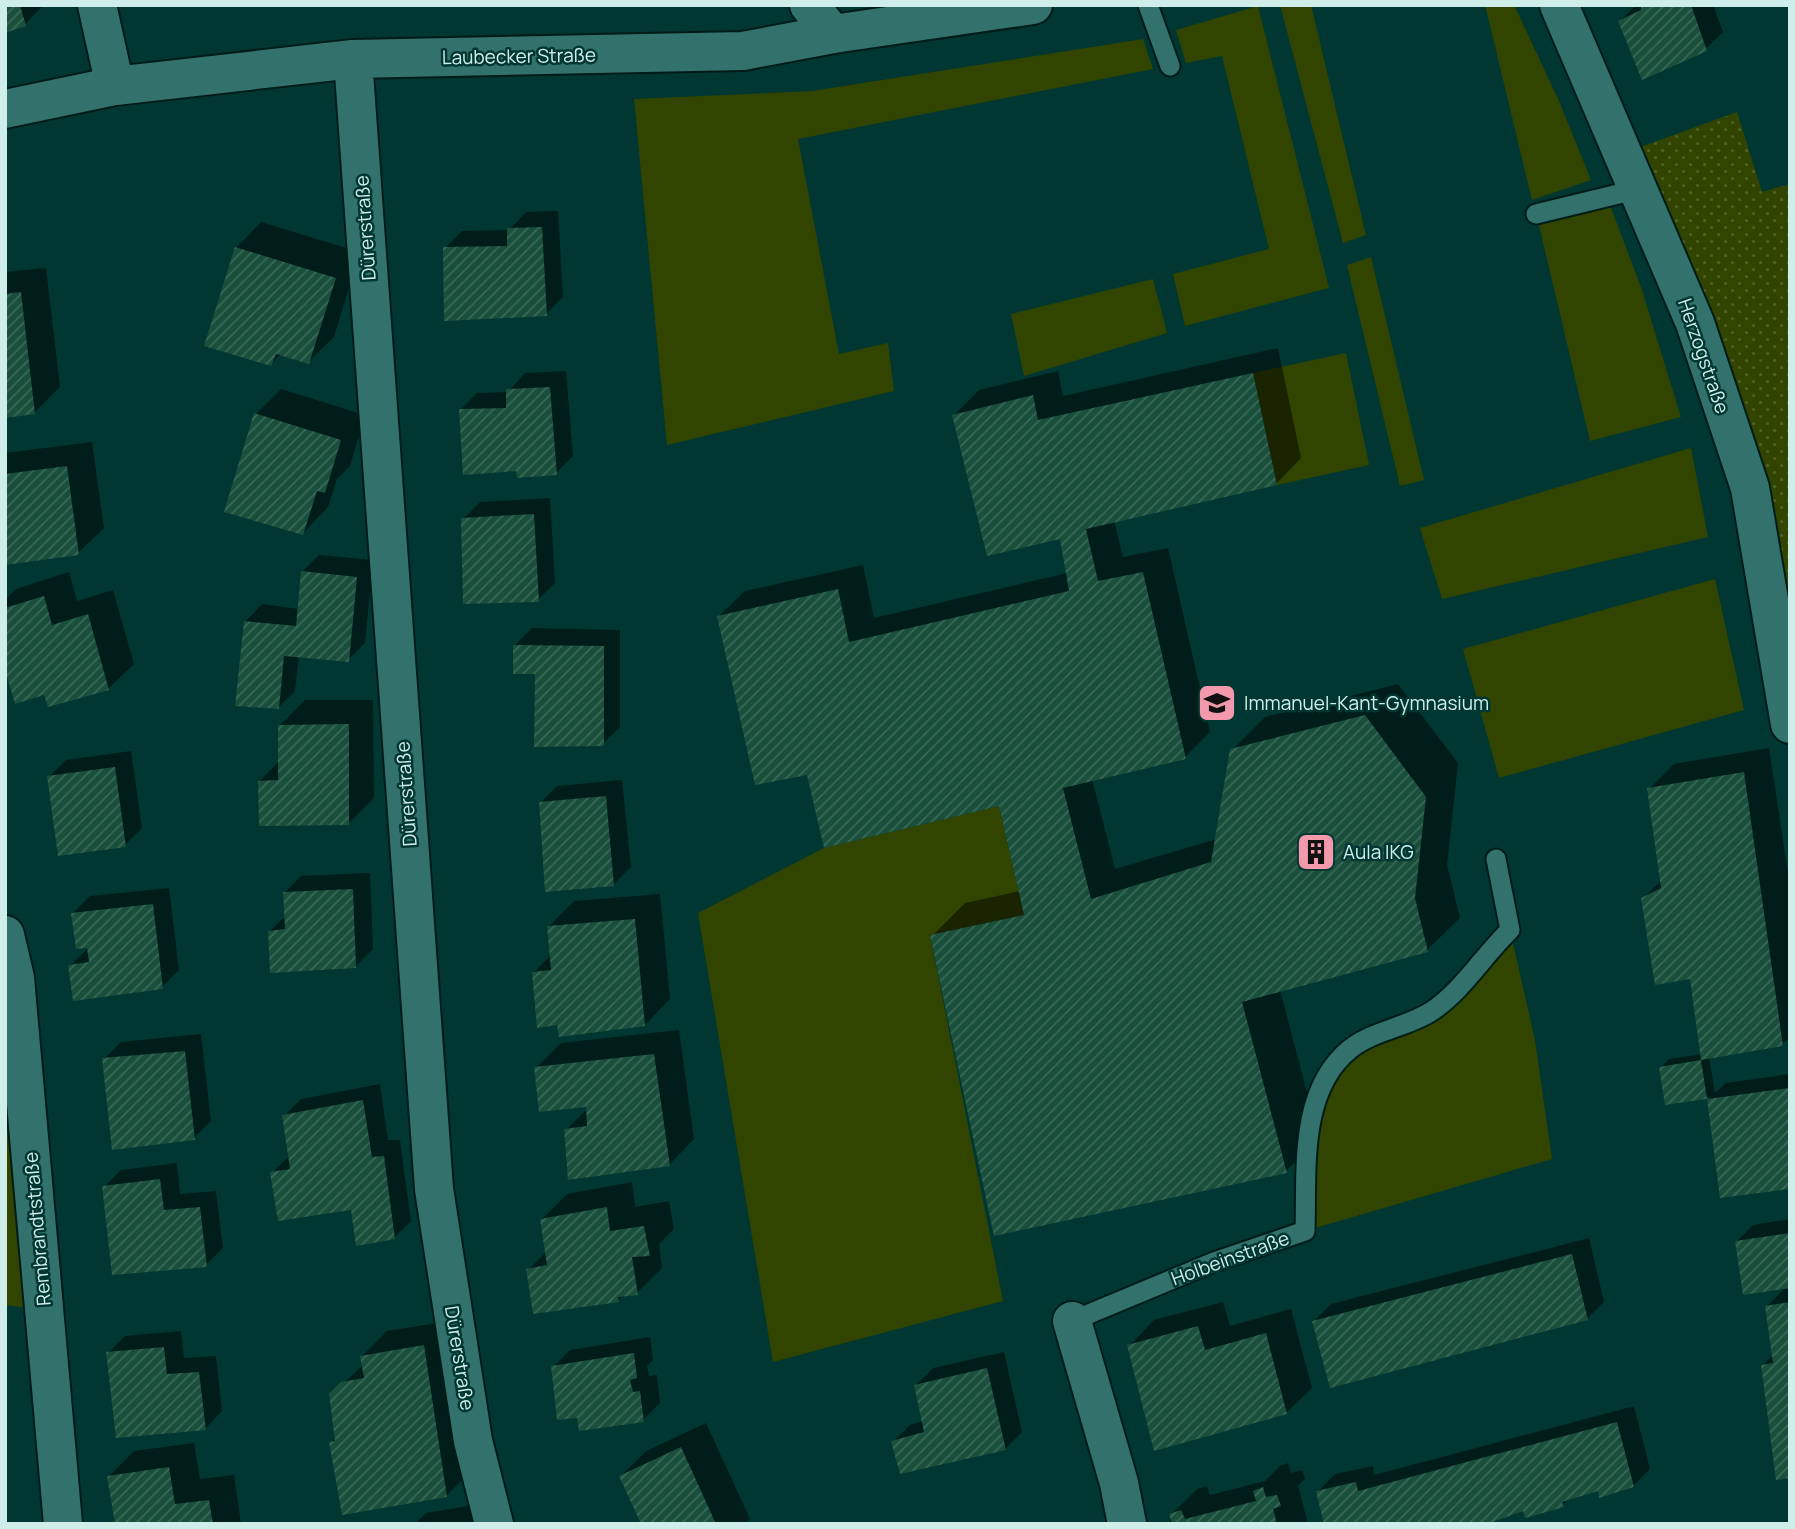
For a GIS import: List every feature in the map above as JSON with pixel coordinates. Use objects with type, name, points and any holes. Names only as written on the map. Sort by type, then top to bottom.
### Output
[{"type":"street","points":[[97,5],[115,86]]},
{"type":"street","points":[[809,5],[833,34]]},
{"type":"street","name":"Laubecker Straße","points":[[5,108],[115,86],[353,59],[743,51],[833,34],[1033,5]]},
{"type":"street","name":"Herzogstraße","points":[[1559,5],[1695,323],[1750,488],[1790,724]]},
{"type":"street","name":"Dürerstraße","points":[[353,59],[434,1189],[473,1441],[494,1524]]},
{"type":"street","name":"Rembrandtstraße","points":[[5,935],[15,978],[63,1524]]},
{"type":"street","name":"Holbeinstraße","points":[[1072,1321],[1119,1483],[1127,1524]]},
{"type":"lane","points":[[1148,5],[1170,66]]},
{"type":"lane","points":[[1536,214],[1639,189]]},
{"type":"lane","name":"Holbeinstraße","points":[[1072,1321],[1214,1262],[1305,1231],[1310,1124],[1324,1082],[1349,1050],[1430,1012],[1443,1002],[1510,930],[1496,859]]},
{"type":"green space","points":[[1280,5],[1311,5],[1366,235],[1343,243]]},
{"type":"green space","points":[[1485,5],[1514,5],[1559,101],[1591,180],[1532,200]]},
{"type":"green space","points":[[1258,6],[1329,288],[1185,326],[1173,274],[1269,249],[1222,56],[1186,63],[1176,30]]},
{"type":"green space","points":[[1143,39],[1153,69],[798,139],[839,354],[888,343],[894,391],[667,445],[634,99],[812,91]]},
{"type":"green space","points":[[1737,112],[1762,192],[1790,184],[1790,679],[1750,488],[1624,153]]},
{"type":"green space","points":[[1610,205],[1642,290],[1681,417],[1590,441],[1539,225]]},
{"type":"green space","points":[[1371,257],[1424,480],[1400,486],[1347,265]]},
{"type":"green space","points":[[1153,279],[1167,333],[1024,376],[1011,314]]},
{"type":"green space","points":[[1346,353],[1369,465],[1277,485],[1253,373]]},
{"type":"green space","points":[[1691,448],[1708,537],[1442,599],[1420,528]]},
{"type":"green space","points":[[1715,579],[1744,710],[1499,778],[1463,649]]},
{"type":"green space","points":[[999,806],[1024,915],[930,935],[1003,1301],[773,1362],[698,913],[824,848]]},
{"type":"green space","points":[[1510,930],[1535,1040],[1552,1159],[1305,1231],[1309,1135],[1345,1055],[1419,1016]]},
{"type":"green space","points":[[5,935],[44,1310],[5,1305]]},
{"type":"building","points":[[5,5],[20,5],[26,26],[5,33]]},
{"type":"building","points":[[1641,5],[1691,5],[1707,51],[1642,80],[1618,21],[1641,10]]},
{"type":"building","points":[[542,227],[547,316],[444,321],[443,247],[507,246],[507,228]]},
{"type":"building","points":[[235,247],[336,278],[309,364],[276,354],[271,366],[204,346]]},
{"type":"building","points":[[21,292],[35,414],[5,418],[5,294]]},
{"type":"building","points":[[1253,373],[1277,485],[1086,529],[1098,581],[1143,572],[1186,759],[1063,788],[1091,899],[1211,862],[1230,749],[1365,715],[1426,797],[1415,898],[1428,952],[1242,1002],[1287,1173],[994,1236],[930,935],[1024,915],[999,806],[824,848],[807,775],[755,785],[717,616],[838,589],[849,642],[1069,591],[1060,539],[987,556],[952,415],[1033,395],[1038,420]]},
{"type":"building","points":[[550,387],[557,475],[517,478],[516,471],[463,475],[459,409],[506,408],[506,389]]},
{"type":"building","points":[[254,413],[341,440],[325,493],[317,491],[303,535],[224,512]]},
{"type":"building","points":[[67,466],[79,555],[5,565],[5,474]]},
{"type":"building","points":[[534,514],[539,602],[463,604],[461,518]]},
{"type":"building","points":[[301,571],[357,577],[349,662],[284,656],[279,709],[235,706],[244,621],[296,626]]},
{"type":"building","points":[[44,596],[52,625],[88,614],[109,690],[48,707],[44,695],[15,704],[5,670],[5,608]]},
{"type":"building","points":[[513,645],[604,646],[604,746],[534,747],[535,674],[513,674]]},
{"type":"building","points":[[349,724],[349,825],[259,826],[258,781],[278,780],[278,725]]},
{"type":"building","points":[[115,767],[126,847],[58,856],[47,776]]},
{"type":"building","points":[[1744,772],[1783,1046],[1701,1060],[1690,979],[1655,985],[1641,898],[1661,888],[1647,788]]},
{"type":"building","points":[[606,796],[614,886],[545,892],[539,802]]},
{"type":"building","points":[[353,889],[356,968],[270,973],[268,931],[285,929],[283,892]]},
{"type":"building","points":[[153,904],[163,989],[73,1001],[68,965],[89,962],[87,948],[76,949],[71,913]]},
{"type":"building","points":[[635,919],[645,1026],[559,1037],[557,1025],[537,1028],[532,972],[551,970],[547,926]]},
{"type":"building","points":[[185,1051],[195,1140],[112,1150],[102,1058]]},
{"type":"building","points":[[654,1054],[670,1166],[568,1180],[564,1129],[587,1126],[586,1107],[539,1112],[534,1067]]},
{"type":"building","points":[[1701,1060],[1707,1099],[1665,1105],[1659,1067]]},
{"type":"building","points":[[1790,1088],[1790,1189],[1720,1198],[1707,1099]]},
{"type":"building","points":[[363,1100],[372,1157],[384,1156],[395,1239],[356,1246],[351,1210],[278,1221],[270,1172],[290,1169],[282,1115]]},
{"type":"building","points":[[160,1179],[164,1210],[200,1207],[207,1267],[112,1275],[102,1186]]},
{"type":"building","points":[[607,1207],[610,1231],[644,1226],[650,1256],[632,1257],[638,1295],[618,1297],[619,1302],[533,1314],[526,1269],[547,1265],[540,1219]]},
{"type":"building","points":[[1790,1233],[1790,1288],[1743,1295],[1735,1241]]},
{"type":"building","points":[[1572,1254],[1588,1320],[1330,1388],[1312,1321]]},
{"type":"building","points":[[1790,1302],[1790,1478],[1776,1480],[1761,1365],[1773,1363],[1765,1306]]},
{"type":"building","points":[[1198,1326],[1205,1350],[1266,1333],[1287,1414],[1154,1451],[1127,1345]]},
{"type":"building","points":[[424,1345],[447,1497],[342,1515],[329,1442],[335,1441],[329,1394],[341,1382],[364,1378],[360,1356]]},
{"type":"building","points":[[164,1347],[167,1374],[199,1372],[206,1430],[116,1438],[106,1352]]},
{"type":"building","points":[[634,1353],[637,1378],[630,1380],[633,1392],[640,1391],[644,1422],[579,1431],[577,1418],[557,1420],[551,1366]]},
{"type":"building","points":[[987,1368],[1006,1450],[900,1474],[891,1441],[924,1432],[914,1385]]},
{"type":"building","points":[[1617,1422],[1634,1487],[1599,1498],[1598,1491],[1562,1502],[1564,1507],[1525,1518],[1523,1511],[1487,1524],[1324,1524],[1316,1491],[1356,1482],[1358,1491]]},
{"type":"building","points":[[681,1447],[716,1524],[641,1524],[619,1476]]},
{"type":"building","points":[[169,1467],[175,1504],[209,1500],[213,1524],[115,1524],[107,1476]]},
{"type":"building","points":[[1263,1487],[1266,1497],[1277,1495],[1281,1506],[1273,1509],[1277,1524],[1172,1524],[1169,1514],[1181,1510],[1185,1519],[1256,1501],[1253,1491]]},
{"type":"place","name":"Immanuel-Kant-Gymnasium","points":[[1217,703]]},
{"type":"place","name":"Aula IKG","points":[[1316,852]]}]
